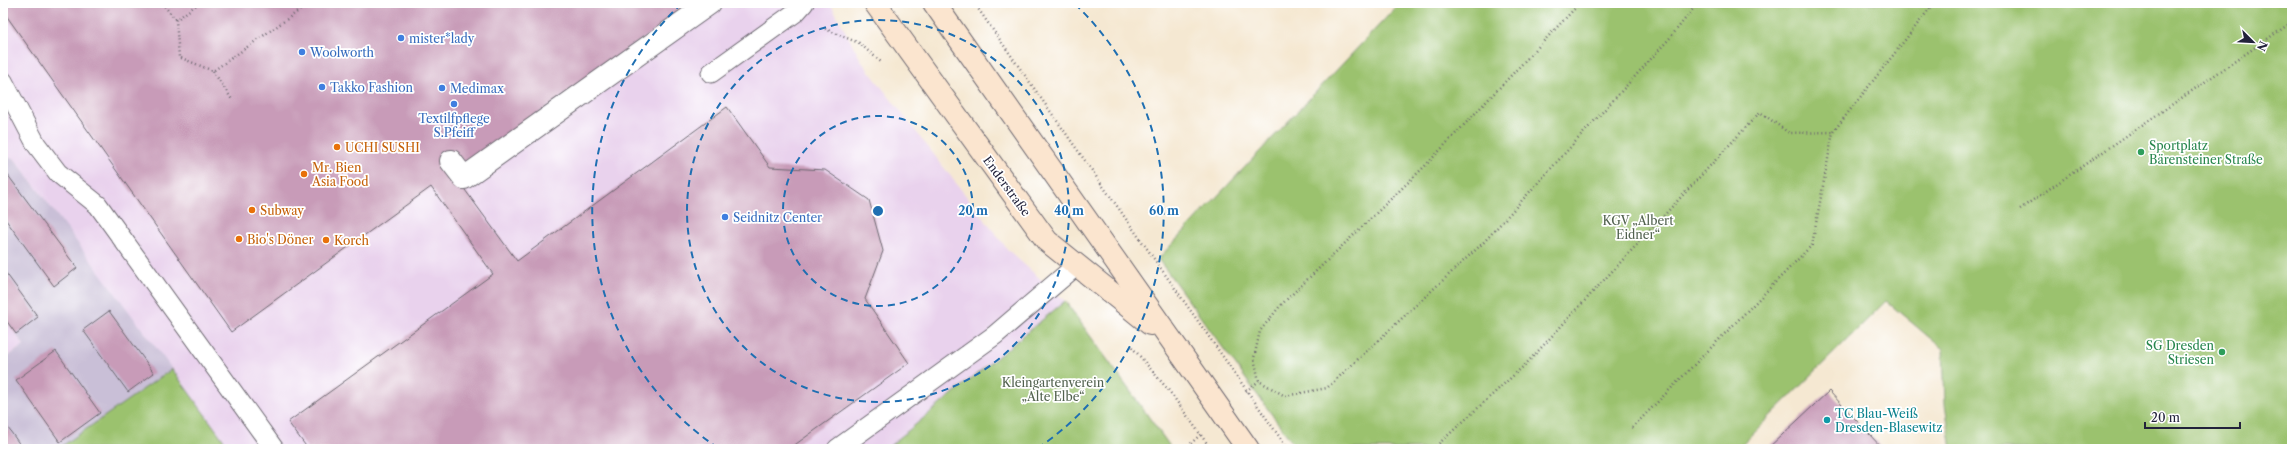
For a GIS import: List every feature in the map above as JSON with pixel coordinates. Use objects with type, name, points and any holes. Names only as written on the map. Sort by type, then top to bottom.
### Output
[{"type":"main road","name":"Enderstraße","points":[[875,3],[1047,242],[1170,340]]},
{"type":"main road","name":"Enderstraße","points":[[934,3],[1248,449]]},
{"type":"street","points":[[451,160],[464,178],[710,3]]},
{"type":"lane","points":[[711,73],[796,12],[804,3]]},
{"type":"lane","points":[[3,81],[36,144],[58,173],[98,205],[274,449]]},
{"type":"lane","points":[[837,449],[995,335],[1077,266]]},
{"type":"path","points":[[162,3],[176,20],[179,57],[213,71],[233,101]]},
{"type":"path","points":[[176,20],[199,3]]},
{"type":"path","points":[[213,71],[310,3]]},
{"type":"path","points":[[974,3],[1288,449]]},
{"type":"path","points":[[1580,3],[1424,167],[1280,306],[1260,330],[1254,358],[1259,381],[1284,396],[1328,388],[1484,242],[1669,39],[1698,3]]},
{"type":"path","points":[[1632,428],[1812,245],[1833,132],[1934,3]]},
{"type":"path","points":[[2020,208],[2292,22]]},
{"type":"path","points":[[1433,449],[1527,363],[1760,112],[1789,133],[1833,132]]},
{"type":"path","points":[[1246,391],[1259,381]]},
{"type":"path","points":[[1185,449],[1201,434]]},
{"type":"shaded area","name":"Seidnitz Center","points":[[3,3],[830,3],[862,62],[1008,250],[1065,301],[886,449],[230,449],[14,158],[3,157]]},
{"type":"shaded area","points":[[3,157],[14,158],[172,369],[58,449],[3,449],[3,360],[24,345],[3,317]]},
{"type":"shaded area","points":[[3,317],[24,345],[3,360]]},
{"type":"green space","name":"KGV „Albert Eidner“","points":[[1400,3],[2292,3],[2292,449],[1952,449],[1945,405],[1943,349],[1886,301],[1737,449],[1297,449],[1158,259]]},
{"type":"green space","name":"Kleingartenverein „Alte Elbe“","points":[[1065,301],[1172,449],[886,449]]},
{"type":"green space","points":[[172,369],[230,449],[58,449]]},
{"type":"building","name":"Seidnitz Center","points":[[3,3],[693,3],[464,167],[446,164],[517,261],[727,107],[770,167],[825,170],[869,200],[883,251],[865,299],[909,363],[789,449],[308,449],[288,422],[493,274],[431,187],[231,332],[3,11]]},
{"type":"building","points":[[7,174],[77,268],[54,286],[3,216],[3,177]]},
{"type":"building","points":[[3,269],[38,317],[16,334],[3,316]]},
{"type":"building","points":[[109,311],[154,373],[128,392],[83,330]]},
{"type":"building","points":[[56,351],[100,413],[60,442],[16,380]]},
{"type":"building","name":"TC Blau-Weiß Dresden-Blasewitz","points":[[1829,391],[1883,449],[1767,449]]},
{"type":"building","points":[[3,421],[23,449],[3,449]]},
{"type":"place","name":"mister*lady","points":[[401,38]]},
{"type":"place","name":"Woolworth","points":[[302,52]]},
{"type":"place","name":"Takko Fashion","points":[[322,87]]},
{"type":"place","name":"Medimax","points":[[442,88]]},
{"type":"place","name":"Textilfpflege S.Pfeiff","points":[[454,104]]},
{"type":"place","name":"UCHI SUSHI","points":[[337,147]]},
{"type":"place","name":"Sportplatz Bärensteiner Straße","points":[[2141,152]]},
{"type":"place","name":"Mr. Bien Asia Food","points":[[304,174]]},
{"type":"place","name":"Subway","points":[[252,210]]},
{"type":"place","name":"Seidnitz Center","points":[[725,217]]},
{"type":"place","name":"Bio's Döner","points":[[239,239]]},
{"type":"place","name":"Korch","points":[[326,240]]},
{"type":"place","name":"SG Dresden Striesen","points":[[2222,352]]},
{"type":"place","name":"TC Blau-Weiß Dresden-Blasewitz","points":[[1827,420]]}]
